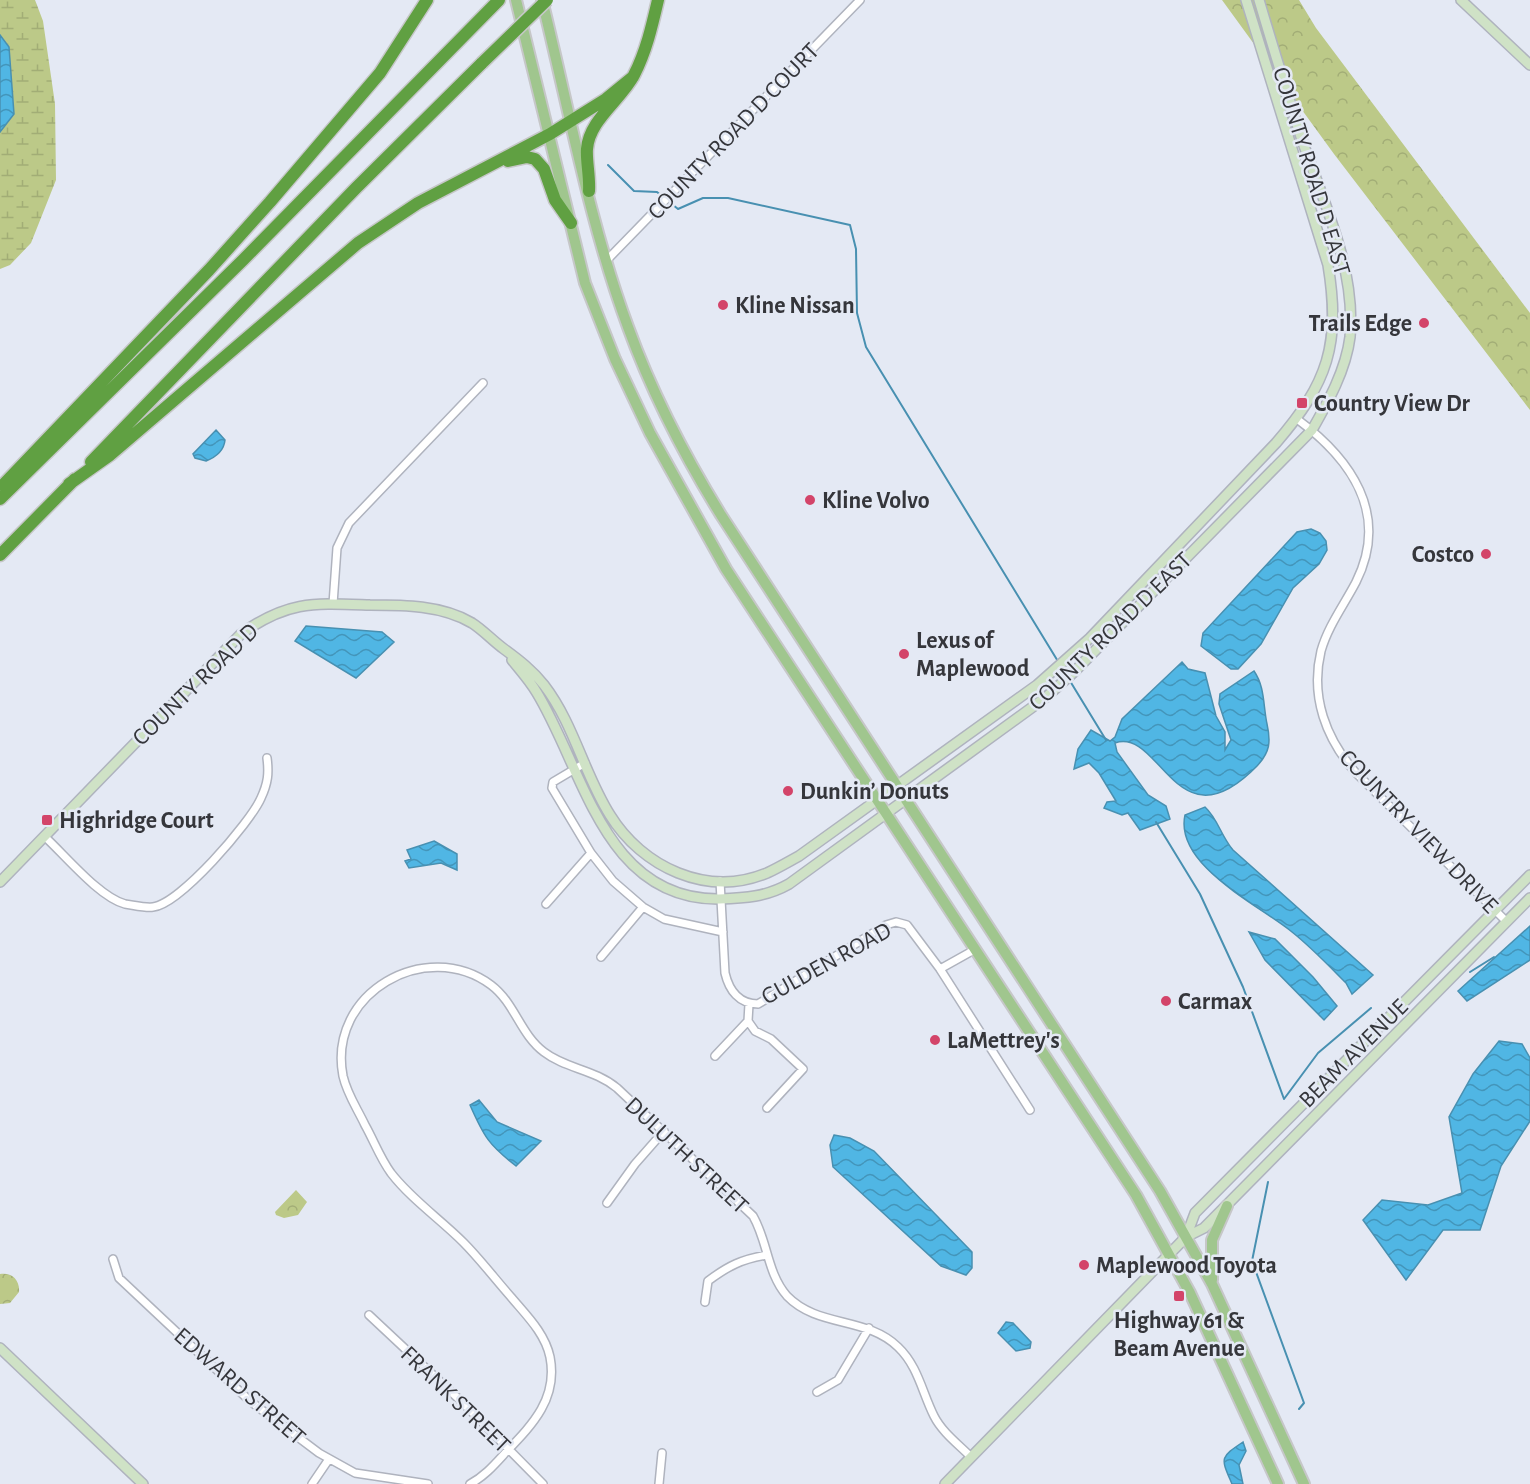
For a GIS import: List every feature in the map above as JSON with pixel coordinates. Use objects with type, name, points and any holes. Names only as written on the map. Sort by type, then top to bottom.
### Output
[{"type":"highway","points":[[403,40],[422,0]]},
{"type":"highway","points":[[0,488],[209,270],[362,96],[403,40],[427,0]]},
{"type":"highway","points":[[0,499],[243,261],[499,0]]},
{"type":"highway","points":[[0,555],[356,188],[545,0]]},
{"type":"highway","points":[[589,191],[590,170],[586,150],[592,131],[633,77],[646,46],[658,0]]},
{"type":"highway","points":[[69,484],[128,440],[358,243],[418,203],[550,134],[606,99],[633,77]]},
{"type":"highway","points":[[468,176],[516,159],[535,159],[544,169],[555,200],[571,223]]},
{"type":"main road","points":[[516,0],[591,298],[615,359],[671,475],[726,569],[1136,1195],[1170,1254],[1209,1330],[1278,1484]]},
{"type":"main road","points":[[545,0],[606,261],[648,376],[686,455],[721,515],[1160,1191],[1212,1284],[1305,1484]]},
{"type":"main road","points":[[1212,1284],[1212,1240],[1227,1206]]},
{"type":"street","name":"COUNTY ROAD D COURT","points":[[606,261],[860,0]]},
{"type":"street","name":"COUNTY ROAD D EAST","points":[[503,648],[526,665],[558,706],[609,814],[631,843],[654,862],[675,873],[703,881],[732,881],[765,874],[799,856],[1023,696],[1066,660],[1126,602],[1297,419],[1317,388],[1328,359],[1334,303],[1328,265],[1246,0]]},
{"type":"street","name":"COUNTY ROAD D EAST","points":[[503,648],[537,693],[611,841],[641,872],[681,894],[702,899],[751,898],[778,890],[1045,698],[1074,672],[1312,430],[1329,400],[1343,364],[1349,340],[1352,305],[1344,261],[1290,103],[1259,0]]},
{"type":"street","points":[[1461,0],[1530,65]]},
{"type":"street","points":[[333,604],[337,548],[350,523],[483,383]]},
{"type":"street","name":"COUNTRY VIEW DRIVE","points":[[1297,419],[1312,430],[1348,468],[1360,487],[1367,509],[1369,536],[1363,566],[1331,626],[1322,651],[1318,690],[1324,721],[1343,758],[1356,773],[1507,922]]},
{"type":"street","name":"COUNTY ROAD D","points":[[0,882],[241,634],[263,618],[286,608],[312,603],[403,605],[436,609],[472,622],[503,648]]},
{"type":"street","points":[[44,836],[104,892],[123,903],[153,907],[175,896],[238,831],[261,800],[269,777],[267,758]]},
{"type":"street","points":[[585,763],[553,782],[552,788],[574,820],[591,853],[613,881],[643,907],[664,919],[723,932]]},
{"type":"street","points":[[546,904],[591,853]]},
{"type":"street","name":"BEAM AVENUE","points":[[1186,1237],[1195,1214],[1530,875]]},
{"type":"street","name":"GULDEN ROAD","points":[[720,881],[725,974],[735,995],[749,1004],[758,1004],[886,925],[896,922],[907,925],[940,969],[1030,1110]]},
{"type":"street","name":"BEAM AVENUE","points":[[945,1484],[1186,1237],[1204,1228],[1227,1206],[1530,898]]},
{"type":"street","points":[[601,957],[643,907]]},
{"type":"street","points":[[940,969],[974,950]]},
{"type":"street","name":"DULUTH STREET","points":[[508,1450],[538,1417],[546,1404],[552,1379],[546,1345],[533,1323],[465,1244],[393,1175],[346,1087],[341,1058],[350,1020],[368,994],[393,976],[419,968],[447,967],[470,973],[503,996],[528,1036],[542,1051],[559,1062],[607,1080],[753,1216],[764,1238],[767,1255],[779,1285],[796,1304],[817,1316],[869,1328],[886,1337],[908,1358],[940,1425],[971,1457]]},
{"type":"street","points":[[749,1004],[748,1021],[755,1031],[771,1039],[803,1069],[767,1108]]},
{"type":"street","points":[[715,1056],[748,1021]]},
{"type":"street","points":[[607,1203],[635,1164],[664,1131]]},
{"type":"street","points":[[705,1302],[708,1281],[723,1269],[741,1259],[767,1255]]},
{"type":"street","name":"EDWARD STREET","points":[[113,1259],[119,1278],[250,1401],[329,1459],[355,1473],[428,1484]]},
{"type":"street","name":"FRANK STREET","points":[[369,1315],[463,1403],[543,1484]]},
{"type":"street","points":[[817,1392],[838,1380],[869,1328]]},
{"type":"street","points":[[0,1348],[143,1484]]},
{"type":"street","points":[[470,1484],[486,1473],[508,1450]]},
{"type":"street","points":[[659,1484],[662,1453]]},
{"type":"street","points":[[312,1484],[329,1459]]},
{"type":"green space","points":[[0,0],[35,0],[43,21],[55,104],[56,180],[31,243],[10,265],[0,269],[0,132],[14,114],[9,47],[0,35]]},
{"type":"green space","points":[[1222,0],[1299,0],[1316,28],[1530,313],[1530,410],[1334,154]]},
{"type":"green space","points":[[296,1190],[307,1202],[298,1215],[284,1218],[276,1215],[275,1212]]},
{"type":"green space","points":[[0,1274],[12,1276],[17,1281],[19,1292],[10,1303],[0,1304]]},
{"type":"water","points":[[0,35],[9,47],[14,114],[0,132]]},
{"type":"water","points":[[216,430],[225,440],[221,450],[206,461],[195,458],[193,454]]},
{"type":"water","points":[[1311,529],[1320,533],[1326,541],[1327,550],[1319,564],[1293,588],[1261,644],[1238,669],[1231,669],[1201,646],[1203,633],[1297,532]]},
{"type":"water","points":[[306,626],[382,632],[394,642],[356,678],[295,641]]},
{"type":"water","points":[[1182,662],[1188,669],[1205,673],[1216,716],[1225,732],[1225,750],[1231,740],[1219,704],[1220,694],[1254,671],[1262,690],[1269,736],[1268,746],[1265,756],[1257,766],[1230,788],[1207,795],[1189,791],[1173,780],[1145,752],[1131,743],[1115,743],[1117,752],[1148,795],[1166,806],[1170,819],[1140,830],[1128,813],[1122,815],[1104,808],[1107,802],[1116,801],[1099,773],[1089,763],[1074,769],[1078,749],[1091,730],[1110,741],[1115,737],[1122,719]]},
{"type":"water","points":[[1205,807],[1233,850],[1373,975],[1352,994],[1346,983],[1306,944],[1222,882],[1192,851],[1185,833],[1185,815]]},
{"type":"water","points":[[434,841],[457,854],[457,870],[441,863],[409,868],[405,861],[411,859],[407,850]]},
{"type":"water","points":[[1530,926],[1530,960],[1467,1001],[1458,991]]},
{"type":"water","points":[[1249,932],[1275,939],[1313,977],[1337,1006],[1324,1020],[1265,960]]},
{"type":"water","points":[[1499,1041],[1522,1044],[1530,1058],[1530,1121],[1501,1166],[1480,1230],[1443,1230],[1406,1280],[1363,1220],[1382,1200],[1428,1205],[1462,1193],[1449,1117],[1473,1074]]},
{"type":"water","points":[[479,1100],[497,1122],[541,1141],[516,1166],[493,1146],[479,1125],[470,1105]]},
{"type":"water","points":[[834,1135],[850,1138],[874,1151],[972,1252],[972,1268],[966,1275],[941,1266],[833,1167],[830,1145]]},
{"type":"water","points":[[1006,1322],[1013,1323],[1031,1342],[1030,1348],[1016,1351],[998,1333]]},
{"type":"water","points":[[1243,1442],[1246,1451],[1239,1465],[1243,1484],[1232,1484],[1224,1459]]},
{"type":"waterway","points":[[608,165],[634,191],[657,192],[678,209],[703,198],[728,198],[850,225],[856,249],[857,313],[866,347],[1059,663]]},
{"type":"waterway","points":[[1070,681],[1106,740]]},
{"type":"waterway","points":[[1156,822],[1200,894],[1243,987],[1284,1099]]},
{"type":"waterway","points":[[1470,972],[1494,957]]},
{"type":"waterway","points":[[1284,1099],[1318,1053],[1371,1008]]},
{"type":"waterway","points":[[1268,1182],[1252,1261],[1304,1403],[1299,1409]]},
{"type":"place","name":"Kline Nissan","points":[[723,305]]},
{"type":"place","name":"Trails Edge","points":[[1424,323]]},
{"type":"place","name":"Country View Dr","points":[[1302,403]]},
{"type":"place","name":"Kline Volvo","points":[[810,500]]},
{"type":"place","name":"Costco","points":[[1486,554]]},
{"type":"place","name":"Lexus of Maplewood","points":[[904,654]]},
{"type":"place","name":"Dunkin’ Donuts","points":[[788,791]]},
{"type":"place","name":"Highridge Court","points":[[47,820]]},
{"type":"place","name":"Carmax","points":[[1166,1001]]},
{"type":"place","name":"LaMettrey's","points":[[935,1040]]},
{"type":"place","name":"Maplewood Toyota","points":[[1084,1265]]},
{"type":"place","name":"Highway 61 & Beam Avenue","points":[[1179,1296]]}]
